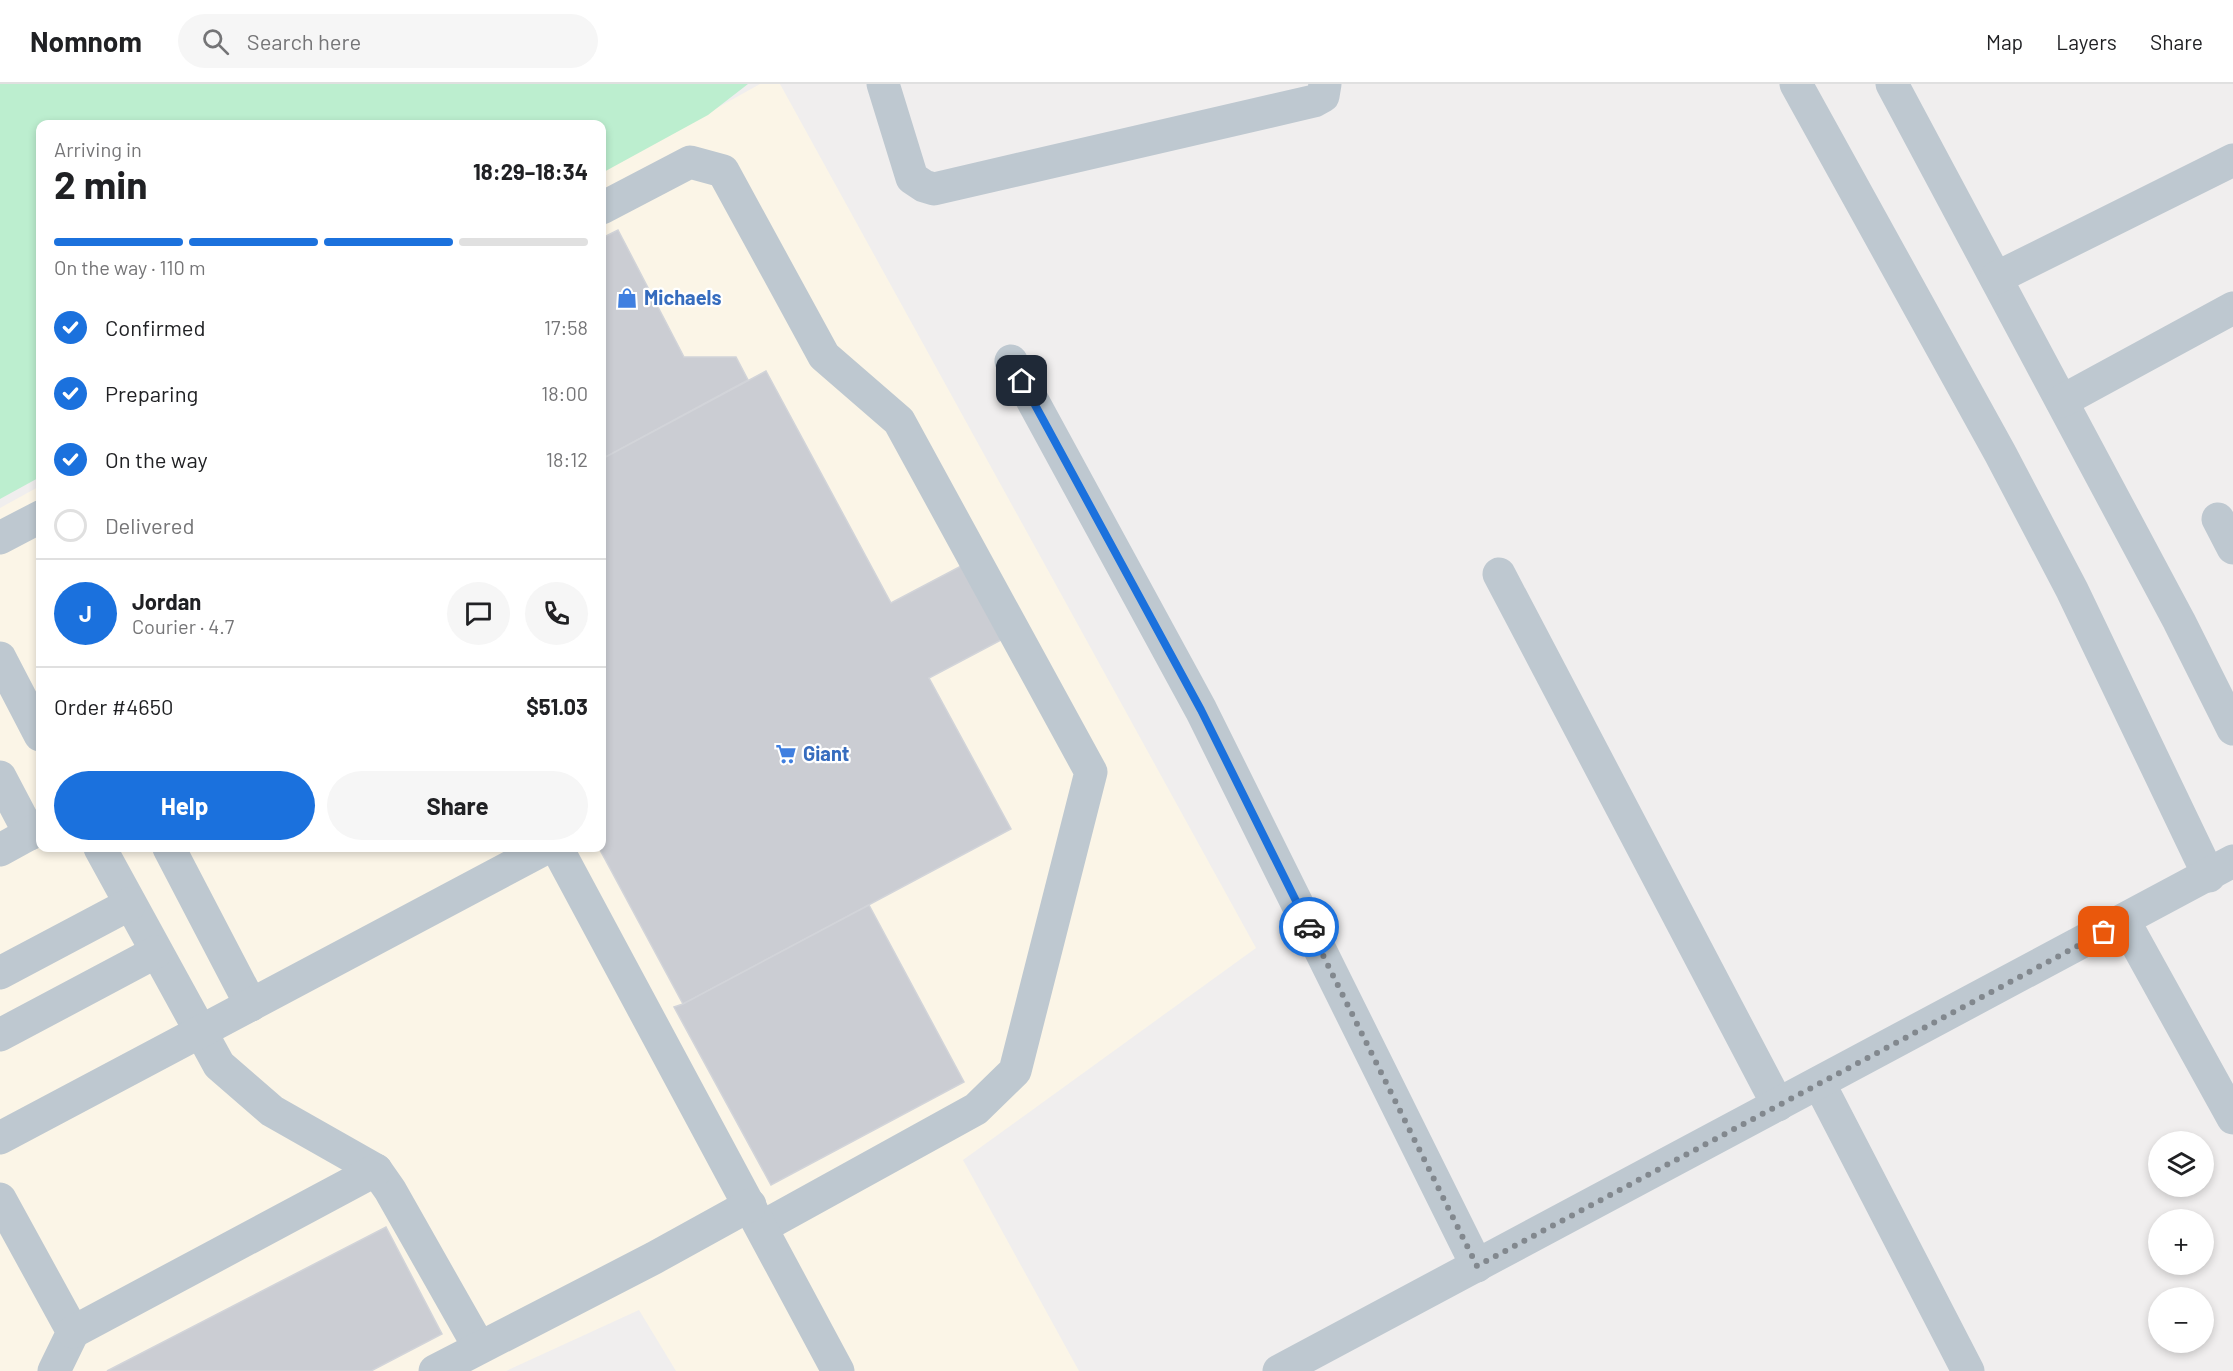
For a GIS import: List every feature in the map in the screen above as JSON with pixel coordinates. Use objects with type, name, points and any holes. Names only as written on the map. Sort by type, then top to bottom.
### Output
[{"type":"street","points":[[883,84],[912,178],[934,189],[1314,101],[1323,96],[1325,84]]},
{"type":"street","points":[[1279,1371],[2221,869],[1994,442],[1796,84]]},
{"type":"street","points":[[1902,87],[1996,278],[2179,621],[2233,729]]},
{"type":"street","points":[[1996,278],[2233,160]]},
{"type":"street","points":[[435,1371],[654,1258],[756,1216],[976,1109],[1015,1071],[1091,772],[899,421],[824,356],[723,171],[690,162],[606,206]]},
{"type":"street","points":[[2062,401],[2233,308]]},
{"type":"street","points":[[1011,361],[1201,710],[1477,1266]]},
{"type":"street","points":[[0,538],[36,519]]},
{"type":"street","points":[[2218,519],[2233,548]]},
{"type":"street","points":[[1499,574],[1778,1105]]},
{"type":"street","points":[[0,658],[36,727]]},
{"type":"street","points":[[0,777],[35,831],[0,850]]},
{"type":"street","points":[[102,852],[219,1065],[272,1111],[376,1170],[390,1190],[479,1347]]},
{"type":"street","points":[[171,852],[251,1005]]},
{"type":"street","points":[[0,1138],[538,852]]},
{"type":"street","points":[[559,852],[838,1371]]},
{"type":"street","points":[[0,973],[130,904]]},
{"type":"street","points":[[2124,921],[2233,1118]]},
{"type":"street","points":[[0,1035],[156,952]]},
{"type":"street","points":[[1819,1083],[1968,1371]]},
{"type":"street","points":[[54,1371],[73,1332],[376,1170]]},
{"type":"street","points":[[0,1199],[73,1332]]},
{"type":"shaded area","points":[[760,84],[780,84],[1256,948],[963,1160],[1079,1371],[676,1371],[639,1310],[506,1371],[0,1371],[0,508],[36,488],[36,852],[606,852],[606,170]]},
{"type":"green space","points":[[0,84],[748,84],[708,115],[606,171],[606,120],[36,120],[36,479],[0,499]]},
{"type":"building","name":"Michaels","points":[[618,230],[684,357],[736,357],[748,380],[606,457],[606,236]]},
{"type":"building","name":"Giant","points":[[766,371],[891,603],[963,565],[1003,639],[929,678],[1011,829],[683,1004],[601,852],[606,852],[606,457]]},
{"type":"building","points":[[869,905],[964,1082],[771,1185],[674,1007]]},
{"type":"building","points":[[386,1227],[442,1334],[371,1371],[107,1371]]},
{"type":"way so far","points":[[1309,927],[1477,1266],[2104,932]]},
{"type":"place","name":"Michaels","points":[[627,298]]},
{"type":"place","name":"Giant","points":[[786,754]]},
{"type":"route","points":[[1022,381],[1201,710],[1309,927]]}]
